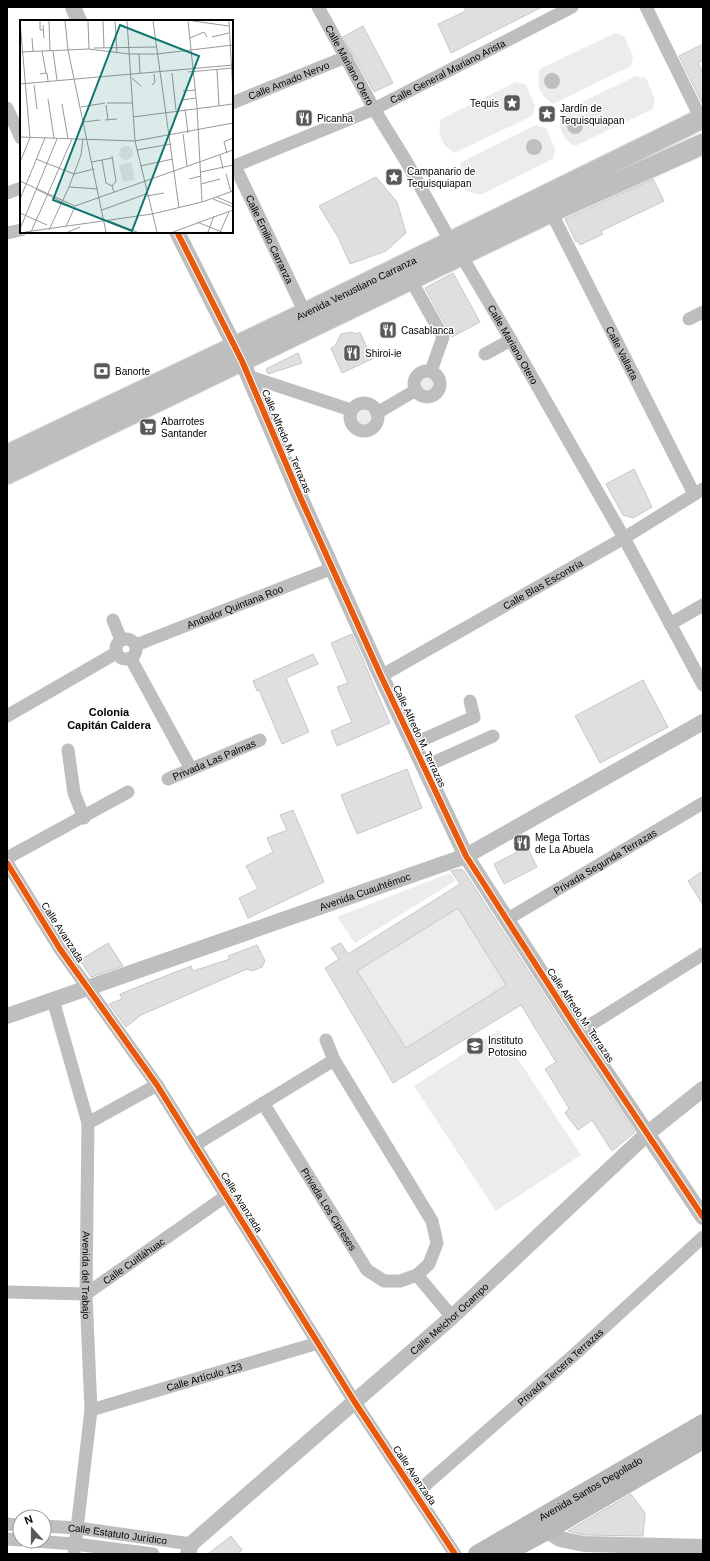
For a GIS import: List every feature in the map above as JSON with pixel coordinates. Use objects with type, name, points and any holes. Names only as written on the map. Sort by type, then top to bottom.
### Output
[{"type":"main road","name":"Avenida Venustiano Carranza","points":[[7,474],[411,280],[456,249],[702,120]]},
{"type":"main road","name":"Avenida Venustiano Carranza","points":[[7,455],[242,361],[305,313],[456,249],[551,212],[703,144]]},
{"type":"main road","name":"Avenida Santos Degollado","points":[[504,1554],[542,1526],[703,1423]]},
{"type":"main road","name":"Avenida Santos Degollado","points":[[477,1554],[542,1526],[703,1440]]},
{"type":"street","points":[[73,7],[79,20]]},
{"type":"street","name":"Calle Mariano Otero","points":[[318,7],[374,110],[456,249],[512,340],[624,538],[703,685]]},
{"type":"street","name":"Calle General Mariano Arista","points":[[233,167],[374,110],[572,7]]},
{"type":"street","points":[[646,7],[702,120]]},
{"type":"street","name":"Calle Amado Nervo","points":[[233,103],[346,57]]},
{"type":"street","points":[[7,108],[20,136]]},
{"type":"street","name":"Calle Emilio Carranza","points":[[233,167],[305,313]]},
{"type":"street","points":[[7,193],[20,188]]},
{"type":"street","name":"Calle Vallarta","points":[[551,212],[698,492]]},
{"type":"street","points":[[7,233],[20,230]]},
{"type":"street","name":"Calle Alfredo M. Terrazas","points":[[178,233],[242,361],[301,499],[381,676],[466,856],[579,1032],[703,1217]]},
{"type":"street","points":[[411,280],[443,337],[431,371]]},
{"type":"street","points":[[690,319],[703,312]]},
{"type":"street","points":[[485,354],[512,340]]},
{"type":"street","points":[[242,361],[351,410]]},
{"type":"street","points":[[431,371],[435,373],[440,380],[437,392],[426,397],[422,396],[416,390],[416,377],[423,372],[431,371]]},
{"type":"street","points":[[377,412],[416,390]]},
{"type":"street","points":[[367,403],[375,408],[377,412],[377,422],[367,431],[358,430],[351,424],[351,410],[358,404],[367,403]]},
{"type":"street","name":"Calle Blas Escontría","points":[[381,676],[624,538],[698,492]]},
{"type":"street","name":"Andador Quintana Roo","points":[[136,645],[333,568]]},
{"type":"street","points":[[670,624],[703,605]]},
{"type":"street","points":[[113,620],[122,640]]},
{"type":"street","points":[[122,640],[130,640],[136,645],[136,653],[131,659],[123,659],[116,653],[116,646],[122,640]]},
{"type":"street","points":[[7,716],[116,653]]},
{"type":"street","points":[[131,659],[191,769]]},
{"type":"street","points":[[413,744],[474,717],[470,701]]},
{"type":"street","name":"Avenida Cuauhtémoc","points":[[7,1016],[466,856],[703,722]]},
{"type":"street","points":[[424,767],[493,736]]},
{"type":"street","name":"Privada Las Palmas","points":[[168,779],[260,740]]},
{"type":"street","points":[[68,750],[74,793],[84,818]]},
{"type":"street","points":[[7,858],[84,818],[128,792]]},
{"type":"street","name":"Privada Segunda Terrazas","points":[[506,920],[703,803]]},
{"type":"street","name":"Calle Avanzada","points":[[7,863],[60,949],[157,1085],[354,1401],[455,1554]]},
{"type":"street","points":[[579,1032],[703,954]]},
{"type":"street","name":"Avenida del Trabajo","points":[[53,1000],[88,1123],[86,1294],[91,1410],[75,1549]]},
{"type":"street","points":[[326,1040],[334,1060],[432,1221],[437,1243],[428,1264],[417,1275],[452,1317]]},
{"type":"street","points":[[195,1145],[334,1060]]},
{"type":"street","points":[[88,1123],[157,1085]]},
{"type":"street","name":"Calle Melchor Ocampo","points":[[189,1549],[354,1401],[452,1317],[648,1133],[703,1089]]},
{"type":"street","name":"Privada Los Cipreses","points":[[263,1103],[367,1270],[384,1280],[400,1280],[417,1275]]},
{"type":"street","name":"Calle Cuitláhuac","points":[[86,1294],[226,1196]]},
{"type":"street","name":"Privada Tercera Terrazas","points":[[415,1494],[575,1354],[703,1237]]},
{"type":"street","points":[[7,1292],[86,1294]]},
{"type":"street","name":"Calle Artículo 123","points":[[91,1410],[318,1343]]},
{"type":"street","name":"Calle Estatuto Jurídico","points":[[52,1526],[78,1528],[189,1549]]},
{"type":"street","points":[[542,1526],[560,1539],[584,1544],[703,1547]]},
{"type":"street","name":"Calle Estatuto Jurídico","points":[[52,1545],[75,1549],[153,1554]]},
{"type":"shaded area","points":[[615,33],[624,36],[633,56],[631,66],[553,104],[544,97],[538,80],[540,69]]},
{"type":"shaded area","points":[[549,73],[555,73],[560,78],[558,87],[555,89],[549,89],[544,84],[544,78]]},
{"type":"shaded area","points":[[636,76],[646,78],[655,99],[653,109],[575,146],[566,139],[560,127],[561,112]]},
{"type":"shaded area","points":[[516,82],[526,85],[535,106],[532,116],[454,153],[443,143],[440,134],[441,119]]},
{"type":"shaded area","points":[[509,94],[515,94],[520,99],[518,108],[515,110],[509,110],[504,105],[504,99]]},
{"type":"shaded area","points":[[572,118],[578,118],[583,123],[581,132],[578,134],[572,134],[567,129],[567,123]]},
{"type":"shaded area","points":[[536,125],[546,128],[555,149],[553,159],[480,195],[465,190],[458,174],[461,162]]},
{"type":"shaded area","points":[[531,139],[537,139],[542,144],[540,153],[537,155],[531,155],[526,150],[526,144]]},
{"type":"shaded area","points":[[427,373],[431,374],[437,380],[437,388],[431,394],[427,395],[423,394],[417,388],[416,384],[417,380],[423,374]]},
{"type":"shaded area","points":[[364,406],[372,409],[375,417],[372,425],[364,428],[356,425],[353,417],[356,409]]},
{"type":"shaded area","points":[[450,873],[455,881],[355,943],[337,917]]},
{"type":"shaded area","points":[[458,908],[506,985],[406,1048],[357,971]]},
{"type":"shaded area","points":[[499,1030],[581,1155],[496,1211],[414,1086]]},
{"type":"building","points":[[464,7],[542,7],[451,53],[438,24],[466,11]]},
{"type":"building","points":[[363,26],[393,83],[374,92],[343,37]]},
{"type":"building","points":[[703,44],[703,60],[698,63],[703,73],[703,105],[679,56]]},
{"type":"building","points":[[376,177],[397,202],[406,233],[386,251],[350,264],[338,237],[319,206]]},
{"type":"building","points":[[653,179],[664,201],[601,231],[603,234],[580,245],[578,241],[576,242],[565,219]]},
{"type":"building","points":[[453,273],[480,322],[452,337],[425,288]]},
{"type":"building","name":"Shiroi-ie","points":[[351,332],[357,334],[360,332],[372,359],[342,373],[331,348],[335,346],[341,334]]},
{"type":"building","points":[[298,353],[302,363],[268,374],[266,369]]},
{"type":"building","points":[[634,469],[652,507],[633,518],[623,515],[606,484]]},
{"type":"building","points":[[352,634],[390,723],[337,746],[331,731],[352,722],[337,687],[348,683],[331,643]]},
{"type":"building","points":[[313,654],[318,664],[286,678],[309,732],[282,744],[259,690],[257,691],[253,681]]},
{"type":"building","points":[[643,680],[668,727],[600,763],[575,716]]},
{"type":"building","points":[[407,769],[422,808],[357,834],[341,795]]},
{"type":"building","points":[[293,810],[324,882],[248,918],[239,898],[258,889],[246,866],[273,852],[267,838],[287,830],[280,815]]},
{"type":"building","points":[[527,847],[537,867],[504,884],[494,864]]},
{"type":"building","points":[[460,869],[464,871],[571,1037],[635,1132],[612,1151],[592,1120],[578,1130],[565,1113],[569,1108],[545,1069],[556,1062],[521,1005],[393,1083],[325,968],[339,959],[331,948],[341,943],[348,954],[460,884],[451,871]],"holes":[[[458,908],[506,985],[406,1048],[357,971]]]},
{"type":"building","points":[[703,871],[703,905],[688,881]]},
{"type":"building","points":[[108,943],[123,966],[91,977],[80,960]]},
{"type":"building","points":[[257,945],[265,961],[262,967],[252,971],[247,969],[141,1015],[126,1027],[109,1004],[122,999],[120,994],[130,990],[191,966],[193,971],[230,959],[228,956]]},
{"type":"building","points":[[631,1494],[645,1513],[643,1536],[585,1535],[568,1531]]},
{"type":"building","points":[[231,1536],[242,1550],[237,1554],[208,1554]]},
{"type":"cycle path","points":[[178,233],[242,361],[301,499],[381,676],[466,856],[579,1032],[703,1217]]},
{"type":"cycle path","points":[[7,863],[60,949],[157,1085],[354,1401],[455,1554]]},
{"type":"place","name":"Tequis","points":[[512,103]]},
{"type":"place","name":"Jardín de Tequisquiapan","points":[[547,114]]},
{"type":"place","name":"Picanha","points":[[304,118]]},
{"type":"place","name":"Campanario de Tequisquiapan","points":[[394,177]]},
{"type":"place","name":"Casablanca","points":[[388,330]]},
{"type":"place","name":"Shiroi-ie","points":[[352,353]]},
{"type":"place","name":"Banorte","points":[[102,371]]},
{"type":"place","name":"Abarrotes Santander","points":[[148,427]]},
{"type":"place","name":"Mega Tortas de La Abuela","points":[[522,843]]},
{"type":"place","name":"Instituto Potosino","points":[[475,1046]]},
{"type":"district","name":"Colonia Capitán Caldera","points":[[109,718]]}]
